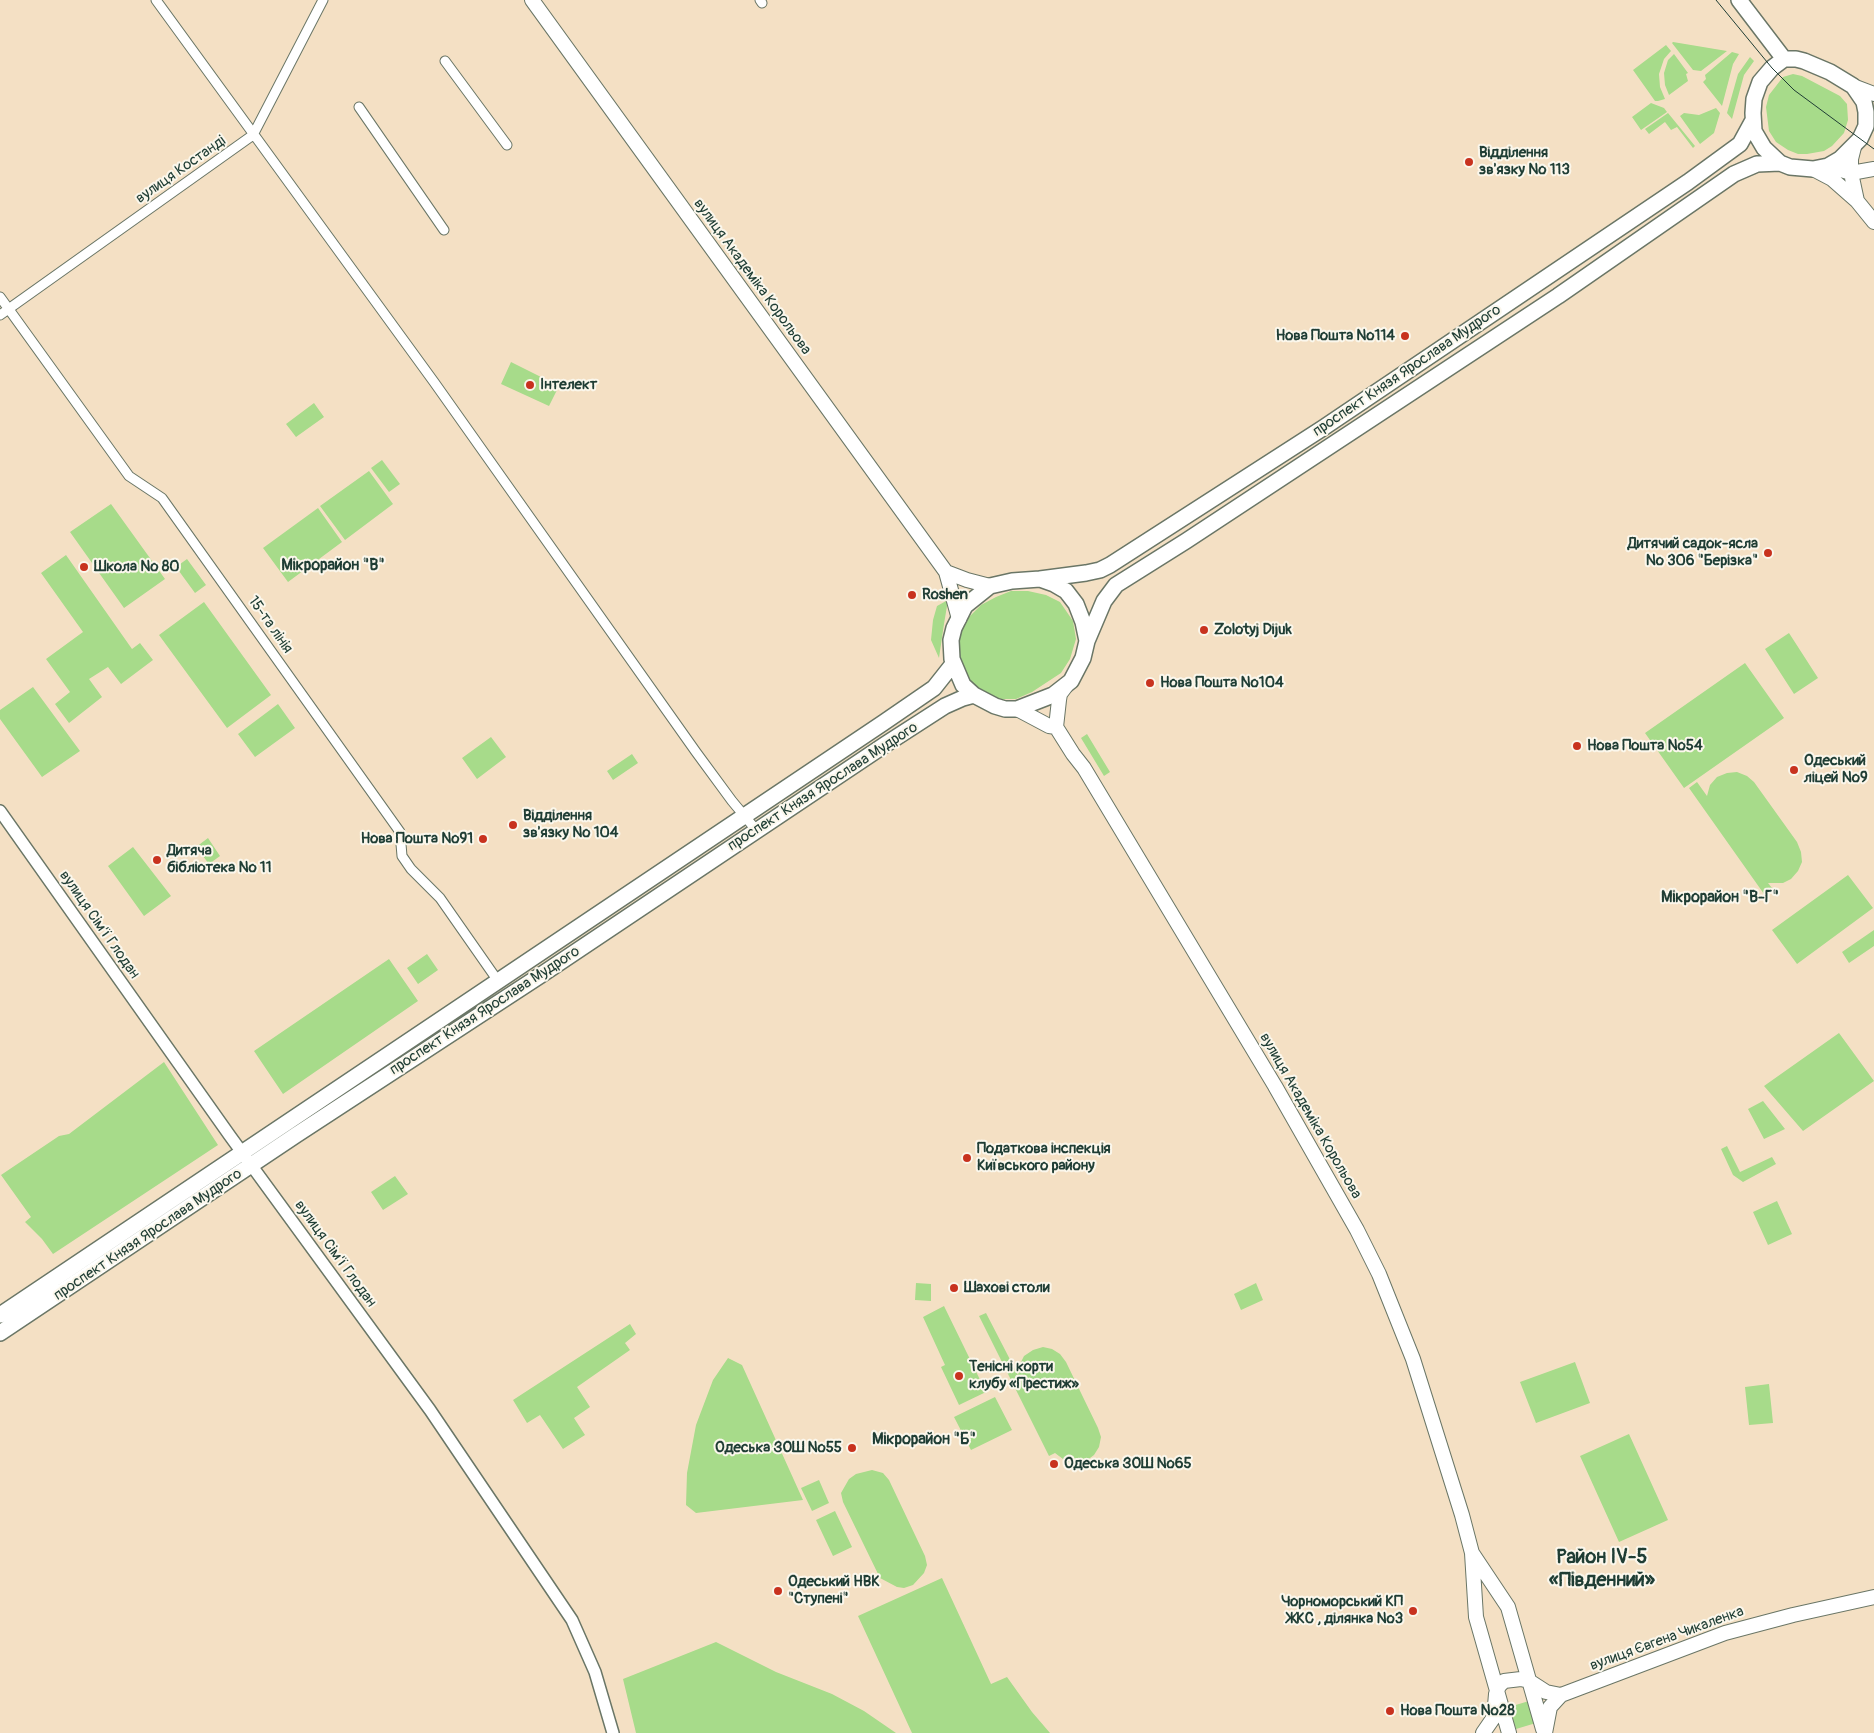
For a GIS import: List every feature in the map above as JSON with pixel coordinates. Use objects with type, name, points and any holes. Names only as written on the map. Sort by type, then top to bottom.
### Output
[{"type":"main road","name":"вулиця Академіка Корольова","points":[[532,0],[946,572],[959,619]]},
{"type":"main road","points":[[1738,0],[1784,59]]},
{"type":"main road","points":[[1874,94],[1853,86],[1830,72],[1804,61],[1784,59],[1772,68],[1760,82],[1754,99],[1752,122],[1754,131],[1764,148],[1780,163],[1812,169],[1828,166],[1851,172],[1874,170]]},
{"type":"main road","points":[[1828,166],[1854,147],[1863,135],[1866,126],[1864,102],[1853,86]]},
{"type":"main road","name":"проспект Князя Ярослава Мудрого","points":[[1040,579],[1086,573],[1100,570],[1110,565],[1323,428],[1688,182],[1740,144],[1752,122]]},
{"type":"main road","points":[[1854,147],[1851,159],[1851,172],[1857,201]]},
{"type":"main road","name":"проспект Князя Ярослава Мудрого","points":[[1087,641],[1104,601],[1116,584],[1192,537],[1553,299],[1734,174],[1757,164],[1780,163]]},
{"type":"main road","points":[[1812,169],[1832,179],[1857,201],[1874,222]]},
{"type":"main road","points":[[946,572],[990,586]]},
{"type":"main road","points":[[1017,708],[1049,726],[1056,727],[1060,694],[1071,681],[1084,658],[1087,641],[1083,622],[1076,604],[1066,591],[1054,584],[1040,579],[1012,581],[990,586],[966,606],[951,640],[953,664],[963,684],[974,695],[1005,709],[1017,708],[1044,699],[1066,686]]},
{"type":"main road","name":"проспект Князя Ярослава Мудрого","points":[[0,1315],[934,688],[953,664]]},
{"type":"main road","name":"проспект Князя Ярослава Мудрого","points":[[0,1333],[945,706],[974,695]]},
{"type":"main road","name":"вулиця Академіка Корольова","points":[[1056,727],[1084,768],[1275,1086],[1357,1230],[1379,1274],[1413,1359],[1454,1484],[1472,1553],[1476,1617],[1509,1733]]},
{"type":"main road","points":[[498,981],[508,996]]},
{"type":"main road","name":"вулиця Академіка Корольова","points":[[1472,1553],[1508,1607],[1545,1733]]},
{"type":"main road","name":"вулиця Євгена Чикаленка","points":[[1561,1695],[1725,1633],[1793,1614],[1874,1597]]},
{"type":"main road","points":[[1482,1733],[1494,1717],[1497,1690],[1501,1684],[1508,1680],[1521,1679],[1529,1681],[1546,1692],[1561,1695]]},
{"type":"main road","points":[[1545,1733],[1550,1707],[1561,1695]]},
{"type":"street","points":[[156,0],[434,382],[696,752],[757,830]]},
{"type":"street","name":"вулиця Костанді","points":[[0,315],[254,135],[323,0]]},
{"type":"street","points":[[445,61],[507,145]]},
{"type":"street","points":[[359,107],[444,230]]},
{"type":"street","name":"15-та лінія","points":[[0,297],[129,476],[160,495],[400,832],[402,856],[411,869],[440,898],[498,981]]},
{"type":"street","name":"вулиця Сім'ї Глодан","points":[[0,811],[252,1166],[430,1410],[572,1620],[595,1672],[613,1733]]},
{"type":"green space","points":[[1673,42],[1727,51],[1701,71],[1693,70]]},
{"type":"green space","points":[[1666,45],[1671,51],[1664,59],[1659,74],[1660,87],[1665,99],[1655,101],[1633,70]]},
{"type":"green space","points":[[1732,52],[1739,54],[1733,64],[1722,106],[1703,82],[1706,79],[1705,75]]},
{"type":"green space","points":[[1674,54],[1688,73],[1686,74],[1688,81],[1669,95],[1665,85],[1664,73],[1668,60]]},
{"type":"green space","points":[[1750,57],[1754,61],[1744,75],[1732,119],[1727,113],[1738,74]]},
{"type":"green space","points":[[1793,74],[1802,76],[1840,96],[1847,104],[1848,120],[1844,133],[1832,146],[1824,151],[1798,154],[1776,142],[1769,131],[1766,107],[1769,95],[1783,77]]},
{"type":"green space","points":[[1651,103],[1664,108],[1667,112],[1641,130],[1632,117]]},
{"type":"green space","points":[[1716,108],[1720,113],[1714,133],[1700,144],[1680,116],[1684,113],[1699,115]]},
{"type":"green space","points":[[1668,113],[1695,146],[1693,148],[1677,127],[1671,130],[1665,122],[1649,134],[1645,129]]},
{"type":"green space","name":"Інтелект","points":[[511,362],[559,386],[549,406],[501,384]]},
{"type":"green space","points":[[314,403],[324,417],[296,437],[286,424]]},
{"type":"green space","points":[[382,460],[400,484],[389,492],[371,468]]},
{"type":"green space","points":[[369,471],[393,504],[345,540],[320,506]]},
{"type":"green space","points":[[111,504],[165,579],[124,608],[70,532]]},
{"type":"green space","points":[[318,508],[342,542],[288,582],[263,548]]},
{"type":"green space","points":[[66,555],[132,649],[140,643],[153,660],[121,684],[108,667],[89,679],[102,697],[69,723],[55,704],[70,692],[46,659],[83,632],[41,573]]},
{"type":"green space","points":[[187,559],[206,585],[195,593],[176,567]]},
{"type":"green space","points":[[1011,591],[1028,591],[1046,595],[1060,602],[1073,621],[1076,639],[1070,659],[1061,673],[1032,692],[1016,699],[999,699],[983,692],[969,680],[960,664],[957,647],[960,631],[969,617],[981,605]]},
{"type":"green space","points":[[948,600],[939,658],[931,640],[933,620],[937,606]]},
{"type":"green space","points":[[204,602],[271,695],[227,728],[159,635]]},
{"type":"green space","points":[[1789,633],[1818,678],[1794,694],[1765,649]]},
{"type":"green space","points":[[1745,663],[1784,718],[1684,788],[1645,733]]},
{"type":"green space","points":[[33,687],[80,751],[42,777],[0,719],[0,710]]},
{"type":"green space","points":[[278,704],[295,728],[255,757],[238,734]]},
{"type":"green space","points":[[1087,734],[1110,772],[1104,776],[1081,738]]},
{"type":"green space","points":[[491,737],[506,757],[477,779],[462,758]]},
{"type":"green space","points":[[632,754],[638,763],[613,780],[607,771]]},
{"type":"green space","points":[[1737,772],[1747,776],[1754,782],[1797,842],[1801,852],[1802,862],[1798,871],[1791,879],[1783,883],[1768,883],[1772,888],[1764,894],[1689,788],[1697,782],[1707,796],[1710,785],[1717,777]]},
{"type":"green space","points":[[208,838],[220,856],[209,864],[196,847]]},
{"type":"green space","points":[[133,847],[171,896],[144,916],[108,866]]},
{"type":"green space","points":[[1848,875],[1873,908],[1797,964],[1772,930]]},
{"type":"green space","points":[[1874,930],[1874,946],[1849,963],[1842,952]]},
{"type":"green space","points":[[427,954],[438,970],[418,984],[407,968]]},
{"type":"green space","points":[[389,959],[418,1001],[283,1094],[254,1051]]},
{"type":"green space","points":[[1839,1033],[1874,1081],[1803,1131],[1764,1086]]},
{"type":"green space","points":[[164,1062],[218,1145],[53,1254],[42,1239],[25,1222],[31,1217],[1,1175],[59,1136],[69,1134]]},
{"type":"green space","points":[[1763,1101],[1785,1129],[1764,1139],[1748,1109]]},
{"type":"green space","points":[[1727,1146],[1740,1172],[1772,1157],[1776,1164],[1743,1182],[1733,1175],[1721,1149]]},
{"type":"green space","points":[[395,1176],[408,1194],[383,1210],[371,1192]]},
{"type":"green space","points":[[1777,1201],[1792,1234],[1768,1245],[1753,1212]]},
{"type":"green space","points":[[916,1283],[931,1284],[931,1301],[915,1300]]},
{"type":"green space","points":[[1256,1283],[1263,1300],[1241,1310],[1234,1294]]},
{"type":"green space","points":[[944,1306],[986,1392],[959,1405],[941,1367],[945,1365],[923,1317]]},
{"type":"green space","points":[[986,1313],[1018,1375],[1024,1356],[1033,1350],[1043,1347],[1052,1349],[1060,1354],[1066,1362],[1101,1437],[1099,1447],[1094,1455],[1086,1461],[1077,1463],[1067,1462],[1055,1453],[1049,1456],[979,1316]]},
{"type":"green space","points":[[630,1324],[636,1334],[625,1343],[630,1350],[577,1387],[590,1407],[574,1418],[585,1435],[563,1449],[540,1415],[527,1423],[513,1400]]},
{"type":"green space","points":[[728,1358],[742,1365],[803,1500],[696,1513],[686,1505],[687,1473],[696,1425],[713,1380]]},
{"type":"green space","points":[[1575,1362],[1590,1403],[1536,1423],[1520,1382]]},
{"type":"green space","points":[[1769,1384],[1773,1423],[1749,1425],[1745,1387]]},
{"type":"green space","points":[[995,1397],[1012,1430],[971,1450],[954,1417]]},
{"type":"green space","points":[[1629,1434],[1668,1520],[1619,1542],[1580,1456]]},
{"type":"green space","points":[[872,1470],[883,1473],[889,1480],[925,1556],[927,1565],[924,1573],[913,1585],[904,1588],[897,1587],[880,1578],[843,1502],[841,1493],[849,1479],[856,1474]]},
{"type":"green space","points":[[819,1480],[829,1503],[812,1511],[801,1488]]},
{"type":"green space","points":[[835,1511],[852,1547],[833,1556],[816,1520]]},
{"type":"green space","points":[[942,1578],[991,1684],[1007,1677],[1050,1733],[912,1733],[858,1616]]},
{"type":"green space","points":[[716,1642],[776,1672],[832,1694],[864,1711],[896,1733],[636,1733],[623,1679]]},
{"type":"green space","points":[[1529,1701],[1536,1723],[1516,1729],[1509,1707]]},
{"type":"tram line","points":[[1716,0],[1772,68],[1794,90],[1874,149]]},
{"type":"place","name":"Відділення зв'язку № 113","points":[[1469,162]]},
{"type":"place","name":"Нова Пошта №114","points":[[1405,336]]},
{"type":"place","name":"Інтелект","points":[[530,385]]},
{"type":"place","name":"Дитячий садок-ясла № 306 \"Берізка\"","points":[[1768,553]]},
{"type":"place","name":"Школа № 80","points":[[84,567]]},
{"type":"place","name":"Roshen","points":[[912,595]]},
{"type":"place","name":"Zolotyj Dijuk","points":[[1204,630]]},
{"type":"place","name":"Нова Пошта №104","points":[[1150,683]]},
{"type":"place","name":"Нова Пошта №54","points":[[1577,746]]},
{"type":"place","name":"Одеський ліцей №9","points":[[1794,770]]},
{"type":"place","name":"Відділення зв'язку № 104","points":[[513,825]]},
{"type":"place","name":"Нова Пошта №91","points":[[483,839]]},
{"type":"place","name":"Дитяча бібліотека № 11","points":[[157,860]]},
{"type":"place","name":"Податкова інспекція Київського району","points":[[967,1158]]},
{"type":"place","name":"Шахові столи","points":[[954,1288]]},
{"type":"place","name":"Тенісні корти клубу «Престиж»","points":[[959,1376]]},
{"type":"place","name":"Одеська ЗОШ №55","points":[[852,1448]]},
{"type":"place","name":"Одеська ЗОШ №65","points":[[1054,1464]]},
{"type":"place","name":"Одеський НВК \"Ступені\"","points":[[778,1591]]},
{"type":"place","name":"Чорноморський КП ЖКС , ділянка №3","points":[[1413,1611]]},
{"type":"place","name":"Нова Пошта №28","points":[[1390,1711]]},
{"type":"district","name":"Мікрорайон \"В\"","points":[[333,566]]},
{"type":"district","name":"Мікрорайон \"В-Г\"","points":[[1720,898]]},
{"type":"district","name":"Мікрорайон \"Б\"","points":[[924,1440]]},
{"type":"district","name":"Район IV-5 «Південний»","points":[[1602,1570]]}]
